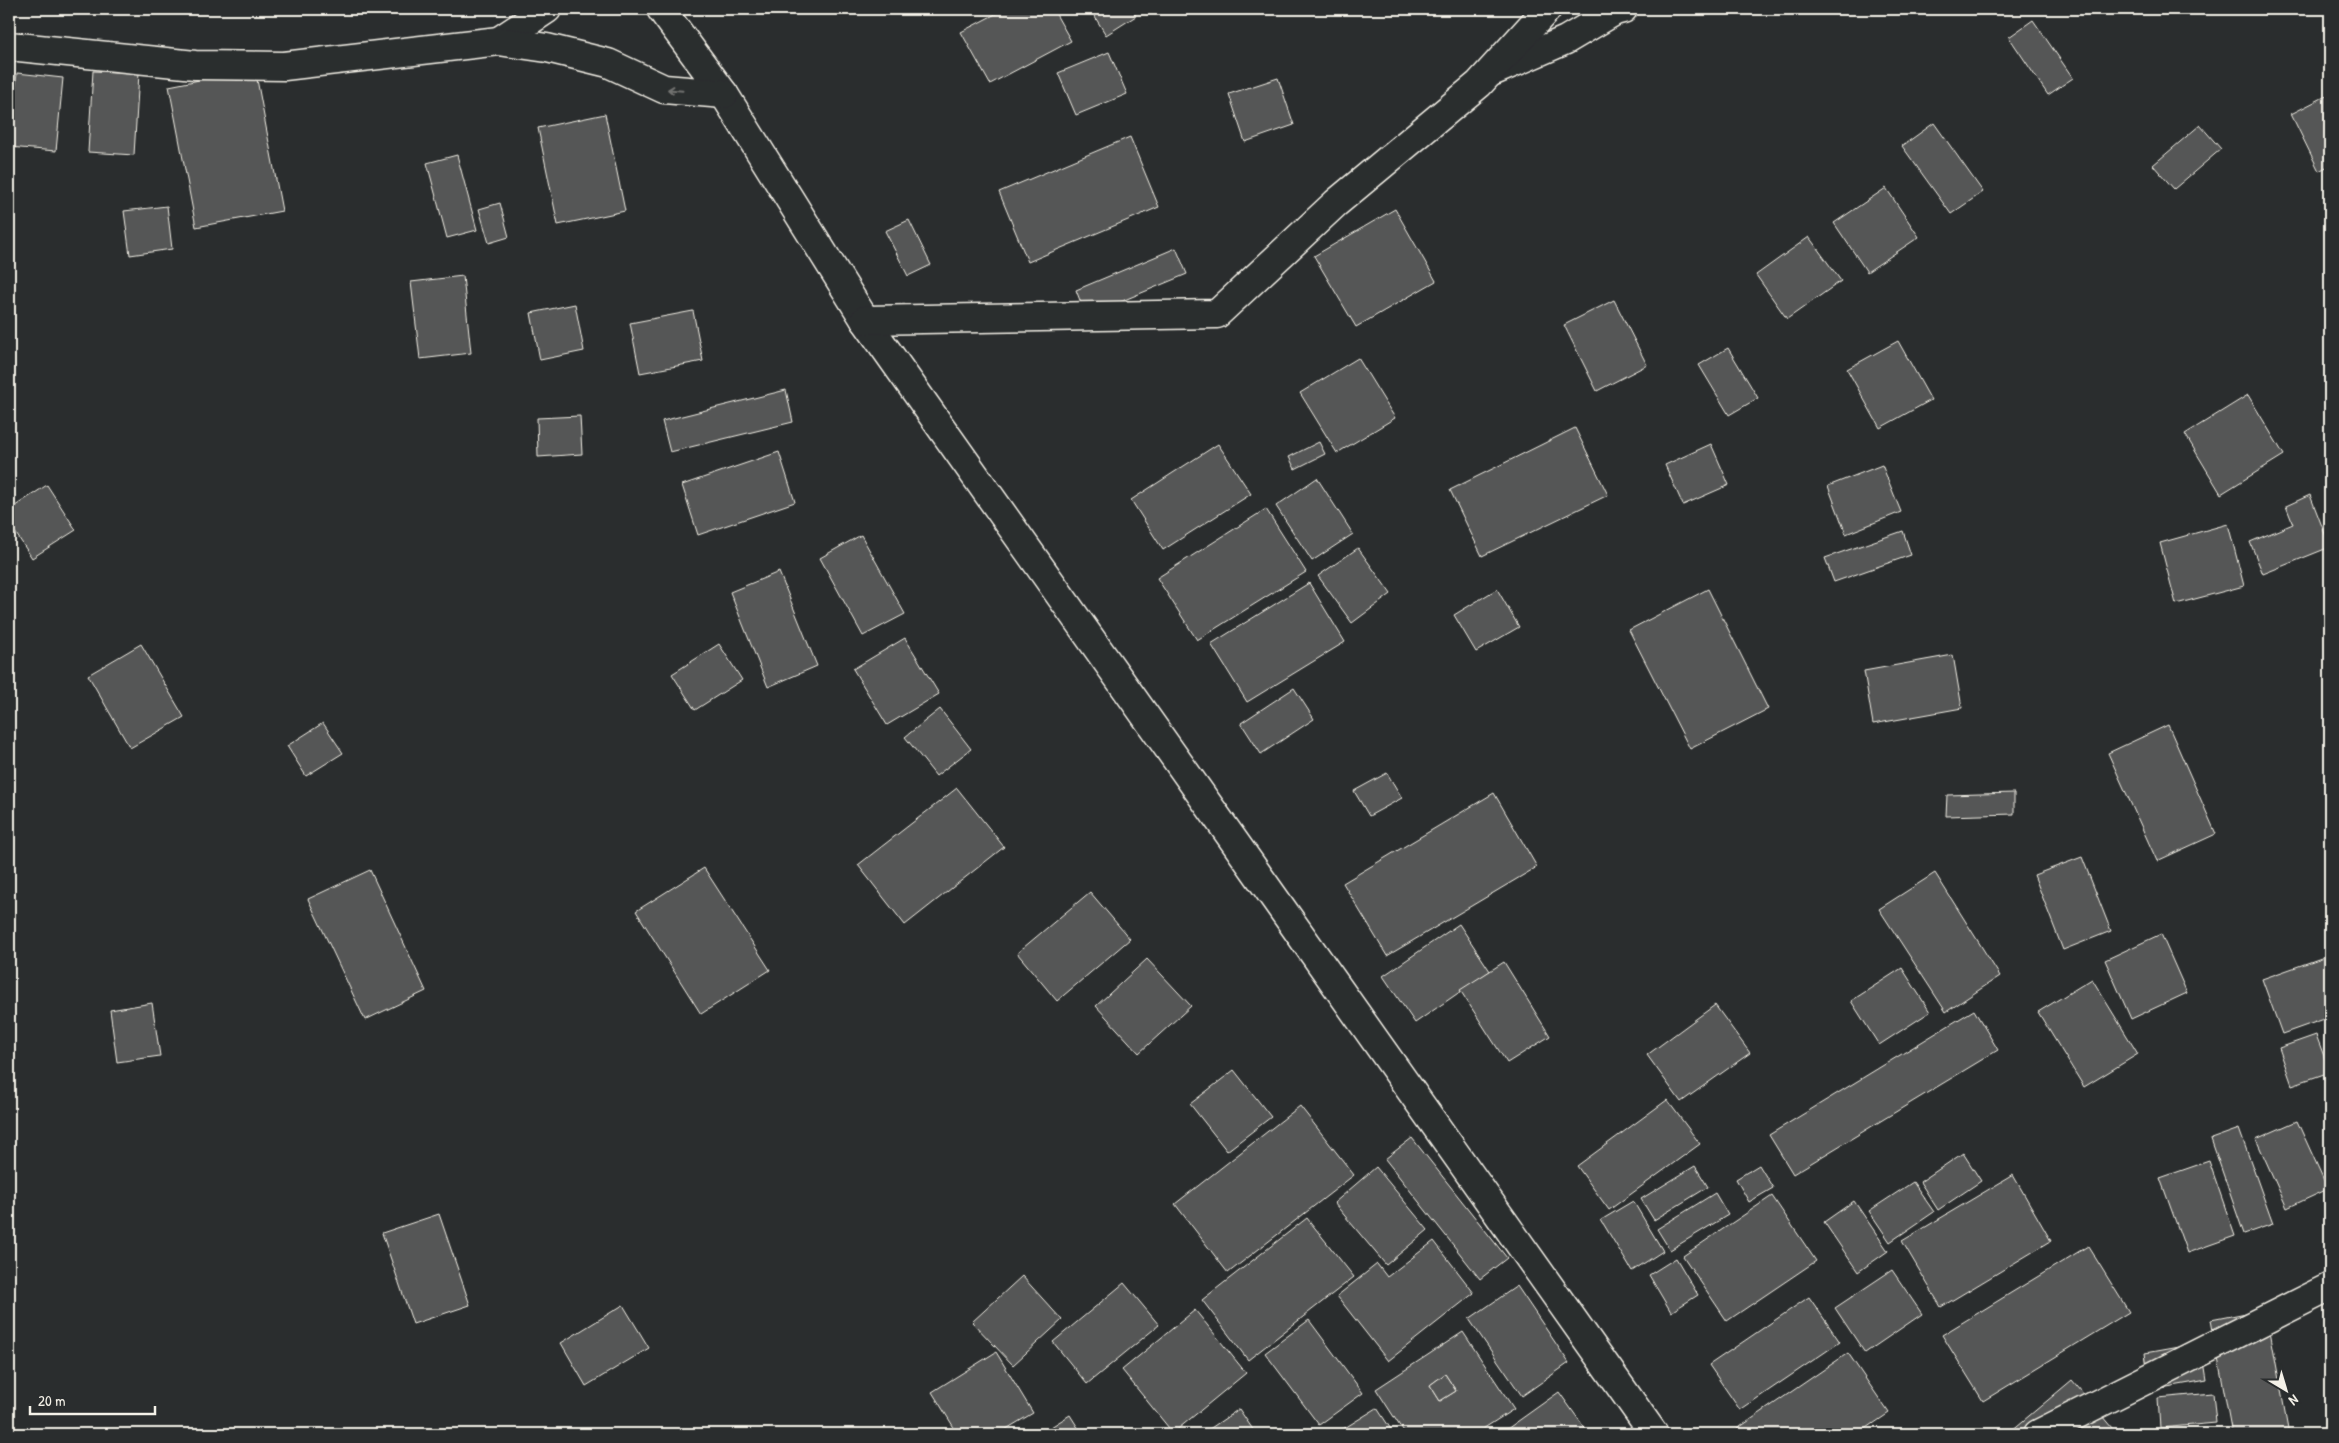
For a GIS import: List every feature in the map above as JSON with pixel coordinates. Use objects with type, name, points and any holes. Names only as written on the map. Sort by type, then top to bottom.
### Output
[{"type":"street","points":[[499,41],[548,9]]},
{"type":"street","points":[[660,9],[724,94],[865,320],[1654,1434]]},
{"type":"street","points":[[865,320],[1216,314],[1336,203],[1479,84],[1547,9]]},
{"type":"street","points":[[1488,73],[1566,40],[1615,11],[1623,9]]},
{"type":"street","points":[[9,46],[196,65],[284,66],[499,41],[547,48],[608,63],[664,89],[724,94]]},
{"type":"street","points":[[2038,1434],[2330,1287]]},
{"type":"building","points":[[1005,9],[1053,9],[1071,41],[990,84],[961,32]]},
{"type":"building","points":[[1090,9],[1132,9],[1136,16],[1106,35]]},
{"type":"building","points":[[2033,20],[2073,78],[2048,95],[2009,37]]},
{"type":"building","points":[[1109,52],[1127,94],[1076,115],[1058,73]]},
{"type":"building","points":[[255,69],[282,211],[196,227],[169,86]]},
{"type":"building","points":[[93,71],[139,73],[134,155],[88,152]]},
{"type":"building","points":[[17,73],[63,78],[56,151],[9,147]]},
{"type":"building","points":[[1278,78],[1294,125],[1245,142],[1229,94]]},
{"type":"building","points":[[2330,94],[2330,165],[2319,171],[2291,114]]},
{"type":"building","points":[[605,114],[625,211],[558,225],[538,128]]},
{"type":"building","points":[[1934,123],[1983,192],[1951,214],[1902,146]]},
{"type":"building","points":[[2200,125],[2221,149],[2174,189],[2153,165]]},
{"type":"building","points":[[1130,137],[1159,207],[1028,262],[999,192]]},
{"type":"building","points":[[457,155],[477,230],[447,238],[427,163]]},
{"type":"building","points":[[1886,188],[1919,237],[1867,272],[1834,223]]},
{"type":"building","points":[[500,203],[509,237],[489,243],[479,209]]},
{"type":"building","points":[[167,206],[172,249],[130,255],[124,211]]},
{"type":"building","points":[[1395,209],[1436,281],[1356,327],[1314,256]]},
{"type":"building","points":[[909,220],[931,265],[908,276],[885,231]]},
{"type":"building","points":[[1809,237],[1841,281],[1787,319],[1756,275]]},
{"type":"building","points":[[1176,248],[1187,274],[1086,316],[1076,290]]},
{"type":"building","points":[[463,276],[471,353],[420,359],[411,282]]},
{"type":"building","points":[[1614,300],[1647,365],[1597,391],[1564,325]]},
{"type":"building","points":[[575,304],[584,351],[540,360],[531,313]]},
{"type":"building","points":[[693,311],[703,361],[640,373],[630,323]]},
{"type":"building","points":[[1898,341],[1931,400],[1880,428],[1847,369]]},
{"type":"building","points":[[1728,348],[1758,398],[1729,415],[1699,365]]},
{"type":"building","points":[[1358,358],[1395,418],[1337,453],[1300,393]]},
{"type":"building","points":[[786,390],[793,422],[670,452],[662,421]]},
{"type":"building","points":[[2248,395],[2284,455],[2221,494],[2185,434]]},
{"type":"building","points":[[580,416],[582,454],[538,457],[537,418]]},
{"type":"building","points":[[1575,428],[1608,495],[1482,556],[1450,490]]},
{"type":"building","points":[[1319,442],[1325,454],[1295,469],[1289,457]]},
{"type":"building","points":[[1218,444],[1251,494],[1163,550],[1131,500]]},
{"type":"building","points":[[1711,444],[1729,485],[1683,505],[1665,465]]},
{"type":"building","points":[[779,452],[795,502],[698,535],[682,485]]},
{"type":"building","points":[[1882,465],[1901,512],[1846,534],[1828,486]]},
{"type":"building","points":[[1317,478],[1353,534],[1312,561],[1276,506]]},
{"type":"building","points":[[47,485],[76,530],[32,558],[9,523],[9,510]]},
{"type":"building","points":[[2310,495],[2330,547],[2263,574],[2250,542],[2293,524],[2286,506]]},
{"type":"building","points":[[1266,509],[1306,572],[1197,640],[1157,578]]},
{"type":"building","points":[[2228,524],[2244,586],[2176,604],[2160,543]]},
{"type":"building","points":[[1903,531],[1911,555],[1834,582],[1825,558]]},
{"type":"building","points":[[861,535],[905,614],[863,636],[820,558]]},
{"type":"building","points":[[1358,548],[1391,594],[1352,623],[1318,576]]},
{"type":"building","points":[[779,572],[817,666],[768,687],[730,592]]},
{"type":"building","points":[[1309,583],[1345,642],[1247,702],[1211,644]]},
{"type":"building","points":[[1497,589],[1519,627],[1476,652],[1454,615]]},
{"type":"building","points":[[1708,589],[1768,709],[1690,749],[1629,630]]},
{"type":"building","points":[[905,638],[939,694],[887,725],[853,669]]},
{"type":"building","points":[[141,644],[184,717],[130,748],[88,675]]},
{"type":"building","points":[[719,644],[742,680],[695,710],[672,674]]},
{"type":"building","points":[[1953,655],[1962,708],[1873,724],[1864,671]]},
{"type":"building","points":[[1294,688],[1314,719],[1261,754],[1241,723]]},
{"type":"building","points":[[940,709],[971,749],[936,776],[905,737]]},
{"type":"building","points":[[323,723],[343,753],[306,776],[287,746]]},
{"type":"building","points":[[2168,725],[2216,834],[2157,861],[2108,753]]},
{"type":"building","points":[[1387,773],[1402,798],[1369,816],[1354,791]]},
{"type":"building","points":[[957,788],[1004,847],[905,925],[858,865]]},
{"type":"building","points":[[1494,793],[1537,867],[1387,956],[1343,883]]},
{"type":"building","points":[[2014,793],[2014,814],[1946,816],[1947,795]]},
{"type":"building","points":[[2082,857],[2111,931],[2063,950],[2034,875]]},
{"type":"building","points":[[704,868],[770,970],[701,1014],[636,911]]},
{"type":"building","points":[[370,870],[426,991],[365,1020],[308,899]]},
{"type":"building","points":[[1935,873],[2000,976],[1946,1012],[1879,909]]},
{"type":"building","points":[[1090,892],[1130,939],[1057,1001],[1017,953]]},
{"type":"building","points":[[1459,924],[1490,971],[1415,1023],[1383,976]]},
{"type":"building","points":[[2161,934],[2187,993],[2131,1019],[2105,960]]},
{"type":"building","points":[[2327,956],[2330,966],[2330,1017],[2282,1034],[2262,979]]},
{"type":"building","points":[[1147,959],[1191,1006],[1139,1053],[1096,1006]]},
{"type":"building","points":[[1504,962],[1550,1036],[1507,1063],[1460,990]]},
{"type":"building","points":[[1902,968],[1930,1012],[1879,1045],[1851,1001]]},
{"type":"building","points":[[2092,979],[2138,1054],[2084,1087],[2038,1012]]},
{"type":"building","points":[[152,1003],[160,1056],[117,1062],[110,1010]]},
{"type":"building","points":[[1715,1005],[1750,1053],[1681,1102],[1647,1055]]},
{"type":"building","points":[[1974,1010],[1998,1050],[1793,1174],[1769,1135]]},
{"type":"building","points":[[2316,1035],[2330,1072],[2292,1085],[2279,1048]]},
{"type":"building","points":[[1234,1070],[1271,1117],[1227,1151],[1190,1104]]},
{"type":"building","points":[[1667,1100],[1700,1144],[1609,1210],[1577,1166]]},
{"type":"building","points":[[1300,1106],[1354,1175],[1228,1273],[1175,1204]]},
{"type":"building","points":[[2297,1121],[2328,1189],[2287,1208],[2256,1139]]},
{"type":"building","points":[[2239,1129],[2273,1224],[2244,1234],[2211,1139]]},
{"type":"building","points":[[1412,1138],[1507,1258],[1480,1279],[1385,1159]]},
{"type":"building","points":[[1963,1153],[1981,1181],[1938,1210],[1920,1182]]},
{"type":"building","points":[[2209,1161],[2235,1236],[2187,1253],[2160,1178]]},
{"type":"building","points":[[1759,1165],[1773,1188],[1749,1202],[1736,1179]]},
{"type":"building","points":[[1695,1166],[1708,1187],[1654,1220],[1641,1199]]},
{"type":"building","points":[[1376,1167],[1428,1230],[1386,1265],[1334,1203]]},
{"type":"building","points":[[2013,1175],[2051,1241],[1941,1307],[1902,1241]]},
{"type":"building","points":[[1913,1182],[1934,1212],[1890,1242],[1869,1211]]},
{"type":"building","points":[[1715,1193],[1728,1215],[1670,1250],[1657,1229]]},
{"type":"building","points":[[1772,1196],[1816,1261],[1727,1321],[1683,1256]]},
{"type":"building","points":[[1633,1201],[1663,1251],[1632,1271],[1601,1220]]},
{"type":"building","points":[[1854,1201],[1888,1251],[1858,1272],[1824,1222]]},
{"type":"building","points":[[439,1214],[470,1305],[413,1324],[382,1233]]},
{"type":"building","points":[[1307,1218],[1354,1277],[1248,1360],[1202,1300]]},
{"type":"building","points":[[1434,1241],[1474,1293],[1388,1361],[1337,1296],[1377,1264],[1387,1277]]},
{"type":"building","points":[[2088,1246],[2129,1312],[1983,1401],[1942,1335]]},
{"type":"building","points":[[1676,1258],[1698,1295],[1671,1312],[1649,1275]]},
{"type":"building","points":[[1892,1270],[1922,1314],[1865,1353],[1835,1308]]},
{"type":"building","points":[[1022,1276],[1062,1320],[1013,1365],[972,1322]]},
{"type":"building","points":[[1124,1283],[1159,1325],[1087,1384],[1053,1342]]},
{"type":"building","points":[[1517,1286],[1569,1363],[1522,1396],[1469,1319]]},
{"type":"building","points":[[1809,1297],[1840,1342],[1740,1410],[1709,1365]]},
{"type":"building","points":[[623,1305],[649,1348],[586,1386],[561,1343]]},
{"type":"building","points":[[2266,1309],[2289,1434],[2232,1434],[2211,1320]]},
{"type":"building","points":[[1195,1310],[1246,1373],[1173,1433],[1122,1370]]},
{"type":"building","points":[[1309,1320],[1363,1393],[1319,1425],[1265,1353]]},
{"type":"building","points":[[1463,1332],[1514,1409],[1475,1434],[1405,1434],[1376,1389]],"holes":[[[1445,1374],[1456,1391],[1440,1401],[1430,1385]]]},
{"type":"building","points":[[2201,1343],[2207,1380],[2150,1390],[2145,1353]]},
{"type":"building","points":[[996,1352],[1033,1413],[998,1434],[958,1434],[932,1392]]},
{"type":"building","points":[[1848,1353],[1889,1413],[1858,1434],[1740,1434],[1737,1429]]},
{"type":"building","points":[[1445,1374],[1456,1391],[1440,1401],[1430,1385]]},
{"type":"building","points":[[2072,1380],[2117,1434],[2013,1434],[2011,1431]]},
{"type":"building","points":[[1559,1392],[1589,1434],[1500,1434]]},
{"type":"building","points":[[2213,1393],[2216,1423],[2160,1428],[2158,1398]]},
{"type":"building","points":[[1377,1408],[1394,1434],[1335,1434]]},
{"type":"building","points":[[1239,1409],[1256,1434],[1202,1434]]},
{"type":"building","points":[[1070,1415],[1082,1434],[1044,1434],[1043,1432]]}]
